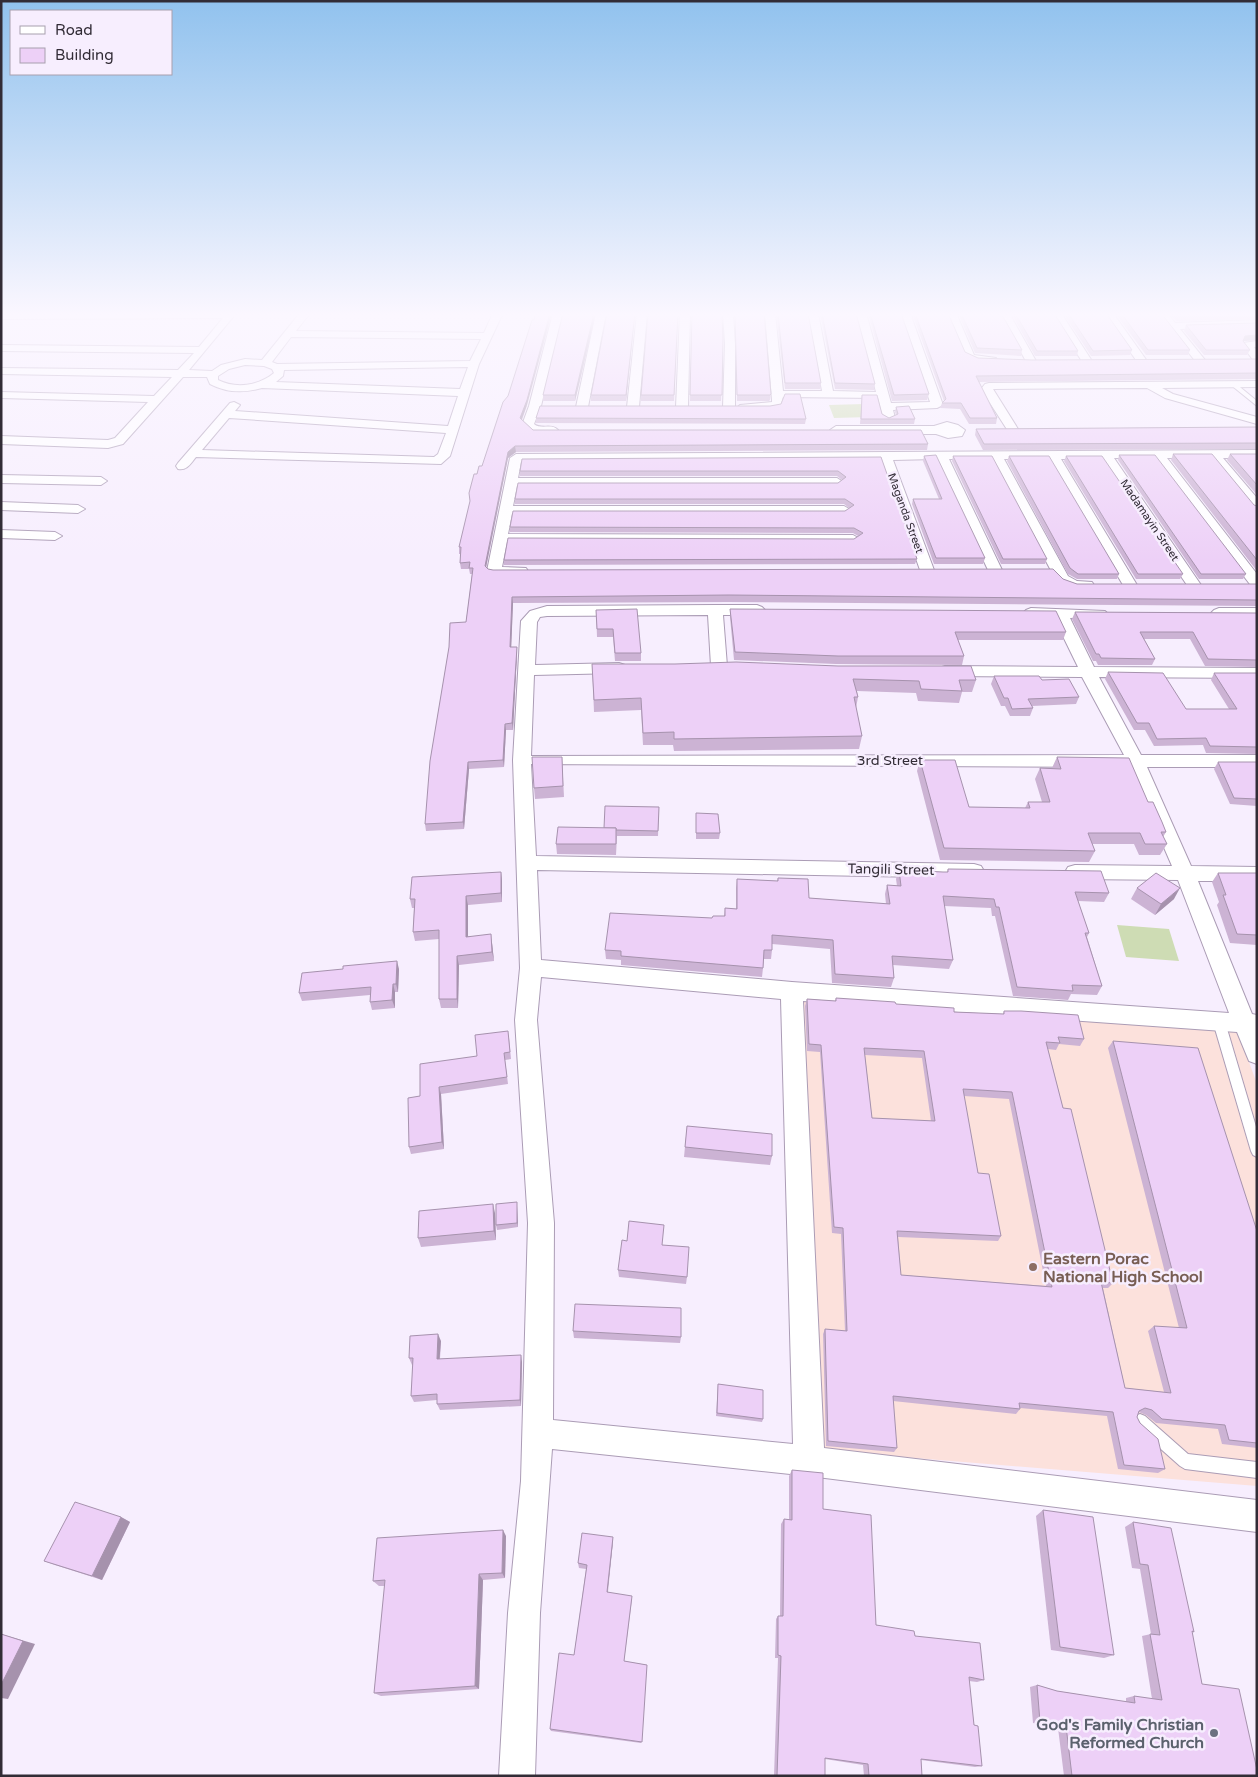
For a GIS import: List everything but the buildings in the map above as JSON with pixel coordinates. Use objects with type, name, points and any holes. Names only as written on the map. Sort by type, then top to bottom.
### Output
[{"type":"street","points":[[37,396],[158,399]]},
{"type":"street","points":[[1,440],[114,443],[119,441],[161,396]]},
{"type":"street","points":[[182,466],[227,414],[240,396]]},
{"type":"street","points":[[193,453],[436,462],[444,456],[451,430],[465,396]]},
{"type":"street","points":[[541,396],[539,406],[528,425],[529,428],[534,430],[562,430]]},
{"type":"street","points":[[581,407],[583,396]]},
{"type":"street","points":[[633,407],[634,396]]},
{"type":"street","points":[[682,407],[683,396]]},
{"type":"street","points":[[724,396],[724,407],[776,405],[777,396]]},
{"type":"street","points":[[882,396],[893,430]]},
{"type":"street","points":[[885,407],[937,405],[934,396]]},
{"type":"street","points":[[992,396],[1017,429],[994,429]]},
{"type":"street","points":[[1170,396],[1257,421]]},
{"type":"street","points":[[227,414],[451,430]]},
{"type":"street","points":[[1237,427],[1257,427]]},
{"type":"street","points":[[826,430],[938,430],[948,434],[963,430]]},
{"type":"street","points":[[1157,454],[1257,584]]},
{"type":"street","points":[[1213,454],[1257,507]]},
{"type":"street","points":[[534,571],[494,571],[516,458],[1257,454]]},
{"type":"street","name":"Madamayin Street","points":[[1105,455],[1194,585]]},
{"type":"street","points":[[828,456],[857,555]]},
{"type":"street","name":"Maganda Street","points":[[886,456],[932,570],[908,570]]},
{"type":"street","points":[[941,456],[995,570]]},
{"type":"street","points":[[996,456],[1062,579],[1075,585],[1149,585]]},
{"type":"street","points":[[1053,456],[1130,585]]},
{"type":"street","points":[[1,479],[102,482]]},
{"type":"street","points":[[511,482],[845,510]]},
{"type":"street","points":[[1,506],[78,508]]},
{"type":"street","points":[[506,510],[845,510]]},
{"type":"street","points":[[500,538],[845,510]]},
{"type":"street","points":[[1,534],[55,536]]},
{"type":"street","points":[[976,570],[1013,570]]},
{"type":"street","points":[[1039,570],[1057,570]]},
{"type":"street","points":[[1239,585],[1257,584]]},
{"type":"street","points":[[1176,585],[1212,585]]},
{"type":"street","points":[[715,610],[719,666]]},
{"type":"street","points":[[517,1776],[524,1613],[536,1482],[541,1222],[526,1020],[531,968],[522,760],[529,621],[535,614],[547,611],[774,610]]},
{"type":"street","points":[[1020,613],[1119,614]]},
{"type":"street","points":[[1208,613],[1257,613]]},
{"type":"street","points":[[1060,614],[1088,672],[1135,760],[1250,1024],[1257,1054]]},
{"type":"street","points":[[699,667],[738,667]]},
{"type":"street","points":[[526,670],[632,668]]},
{"type":"street","points":[[933,671],[1257,673]]},
{"type":"street","name":"3rd Street","points":[[522,760],[1257,761]]},
{"type":"street","name":"Tangili Street","points":[[526,863],[996,871]]},
{"type":"street","points":[[1055,872],[1257,874]]},
{"type":"street","points":[[531,968],[792,991],[1250,1024]]},
{"type":"street","points":[[792,991],[809,1461]]},
{"type":"street","points":[[538,1433],[809,1461],[1257,1516]]},
{"type":"lane","points":[[1247,396],[1257,404]]},
{"type":"lane","points":[[1219,1022],[1257,1151]]},
{"type":"lane","points":[[1140,1421],[1185,1461],[1257,1470]]},
{"type":"shaded area","name":"Eastern Porac National High School","points":[[799,999],[1237,1029],[1257,1084],[1257,1486],[818,1450]]},
{"type":"green space","points":[[864,404],[870,417],[834,418],[829,405]]},
{"type":"green space","points":[[1117,925],[1169,929],[1179,961],[1126,957]]},
{"type":"place","name":"Eastern Porac National High School","points":[[1033,1267]]},
{"type":"place","name":"God's Family Christian Reformed Church","points":[[1214,1733]]}]
